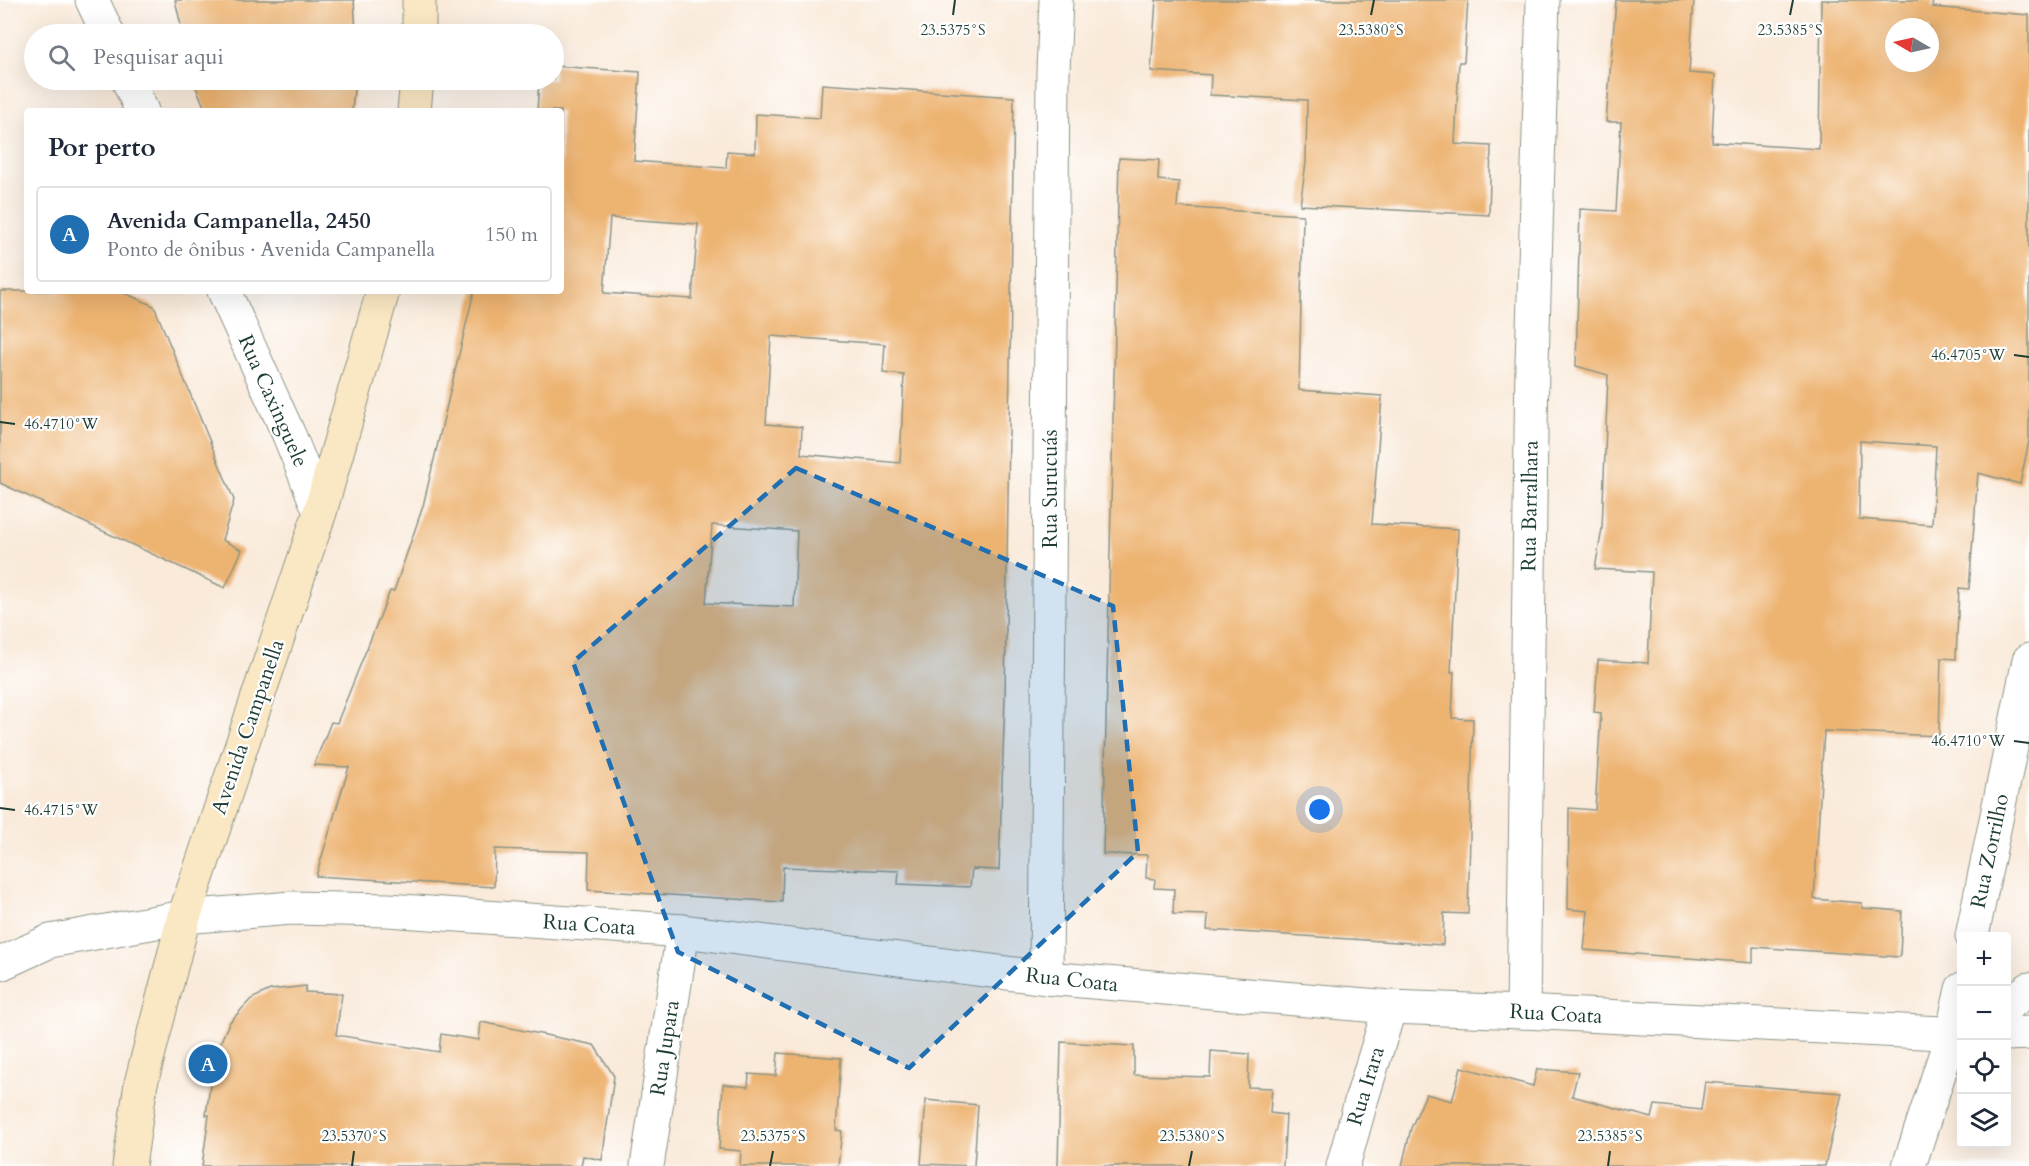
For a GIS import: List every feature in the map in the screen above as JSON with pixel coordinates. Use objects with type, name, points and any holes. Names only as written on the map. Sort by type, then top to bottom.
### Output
[{"type":"main road","points":[[419,24],[420,0]]},
{"type":"main road","points":[[414,108],[416,90]]},
{"type":"main road","name":"Avenida Campanella","points":[[129,1166],[141,1083],[184,916],[320,512],[382,294]]},
{"type":"street","points":[[92,0],[103,24]]},
{"type":"street","name":"Rua Surucuás","points":[[1046,978],[1053,72],[1056,0]]},
{"type":"street","name":"Rua Barralhara","points":[[1523,1012],[1531,375],[1543,0]]},
{"type":"street","points":[[133,90],[141,108]]},
{"type":"street","name":"Rua Caxinguele","points":[[225,294],[289,435],[320,512]]},
{"type":"street","name":"Rua Zorrilho","points":[[1973,932],[2029,660]]},
{"type":"street","name":"Rua Coata","points":[[0,964],[50,941],[184,916],[291,908],[388,910],[683,931],[1046,978],[1390,1007],[1957,1033]]},
{"type":"street","name":"Rua Jupara","points":[[647,1166],[683,931]]},
{"type":"street","points":[[2011,1003],[2029,989]]},
{"type":"street","name":"Rua Irara","points":[[1343,1166],[1390,1007]]},
{"type":"street","points":[[2011,1034],[2029,1034]]},
{"type":"street","points":[[1909,1166],[1957,1036]]},
{"type":"highlighted area","points":[[796,468],[1113,606],[1138,852],[909,1068],[678,952],[573,662]]},
{"type":"building","points":[[175,0],[354,0],[355,24],[181,24]]},
{"type":"building","points":[[1156,0],[1468,0],[1464,62],[1459,62],[1455,144],[1491,146],[1489,215],[1300,205],[1306,163],[1307,100],[1210,95],[1211,75],[1151,71]]},
{"type":"building","points":[[1616,0],[1694,0],[1689,73],[1715,75],[1712,142],[1819,149],[1821,0],[1933,0],[1932,7],[2029,15],[2029,441],[2020,484],[1978,473],[1969,589],[1959,588],[1956,659],[1941,658],[1939,736],[1824,731],[1814,899],[1862,903],[1862,908],[1902,911],[1900,957],[1753,947],[1753,963],[1584,950],[1588,911],[1568,909],[1569,808],[1595,810],[1601,713],[1594,712],[1598,660],[1648,663],[1652,572],[1595,569],[1602,529],[1608,375],[1576,366],[1580,209],[1616,211],[1621,122],[1606,122]],"holes":[[[1860,441],[1936,446],[1932,525],[1859,519]]]},
{"type":"building","points":[[564,67],[640,72],[634,161],[726,168],[727,151],[755,153],[756,114],[820,118],[822,84],[1014,97],[1005,697],[999,870],[972,869],[970,887],[898,884],[899,871],[783,867],[782,902],[588,890],[589,852],[495,849],[494,887],[316,876],[349,767],[314,765],[331,722],[337,723],[390,591],[394,591],[423,506],[473,294],[564,294],[564,108],[537,108],[538,90],[564,90]],"holes":[[[610,218],[698,224],[692,299],[604,293]],[[771,336],[885,344],[883,373],[904,375],[900,463],[801,454],[802,427],[766,424]],[[712,525],[797,531],[794,607],[706,603]]]},
{"type":"building","points":[[197,90],[354,90],[352,108],[205,108]]},
{"type":"building","points":[[1119,158],[1159,160],[1158,180],[1179,182],[1177,207],[1303,215],[1299,390],[1382,396],[1372,524],[1458,529],[1451,672],[1454,672],[1452,718],[1473,719],[1468,914],[1444,913],[1443,945],[1207,930],[1208,915],[1173,914],[1174,889],[1154,888],[1155,879],[1146,878],[1147,855],[1103,854]]},
{"type":"building","points":[[0,291],[24,291],[24,294],[127,294],[154,306],[234,500],[222,540],[242,550],[225,588],[0,483]]},
{"type":"building","points":[[306,986],[305,992],[342,994],[336,1035],[439,1052],[441,1034],[479,1040],[481,1022],[594,1045],[614,1076],[602,1160],[583,1156],[581,1166],[202,1166],[214,1057],[229,1023],[251,999],[270,990]]},
{"type":"building","points":[[1061,1042],[1134,1046],[1134,1075],[1210,1077],[1211,1051],[1249,1054],[1248,1087],[1272,1088],[1270,1113],[1286,1115],[1283,1166],[1058,1166]]},
{"type":"building","points":[[778,1053],[841,1058],[836,1130],[842,1131],[838,1166],[740,1166],[741,1151],[719,1149],[723,1084],[748,1087],[749,1074],[776,1076]]},
{"type":"building","points":[[1461,1067],[1533,1086],[1537,1069],[1578,1072],[1572,1096],[1652,1118],[1655,1105],[1701,1110],[1705,1082],[1842,1093],[1825,1166],[1402,1166],[1411,1128],[1426,1094],[1452,1101]]},
{"type":"building","points":[[926,1100],[978,1105],[974,1166],[921,1164]]},
{"type":"place","name":"Avenida Campanella, 2450","points":[[208,1064]]}]
